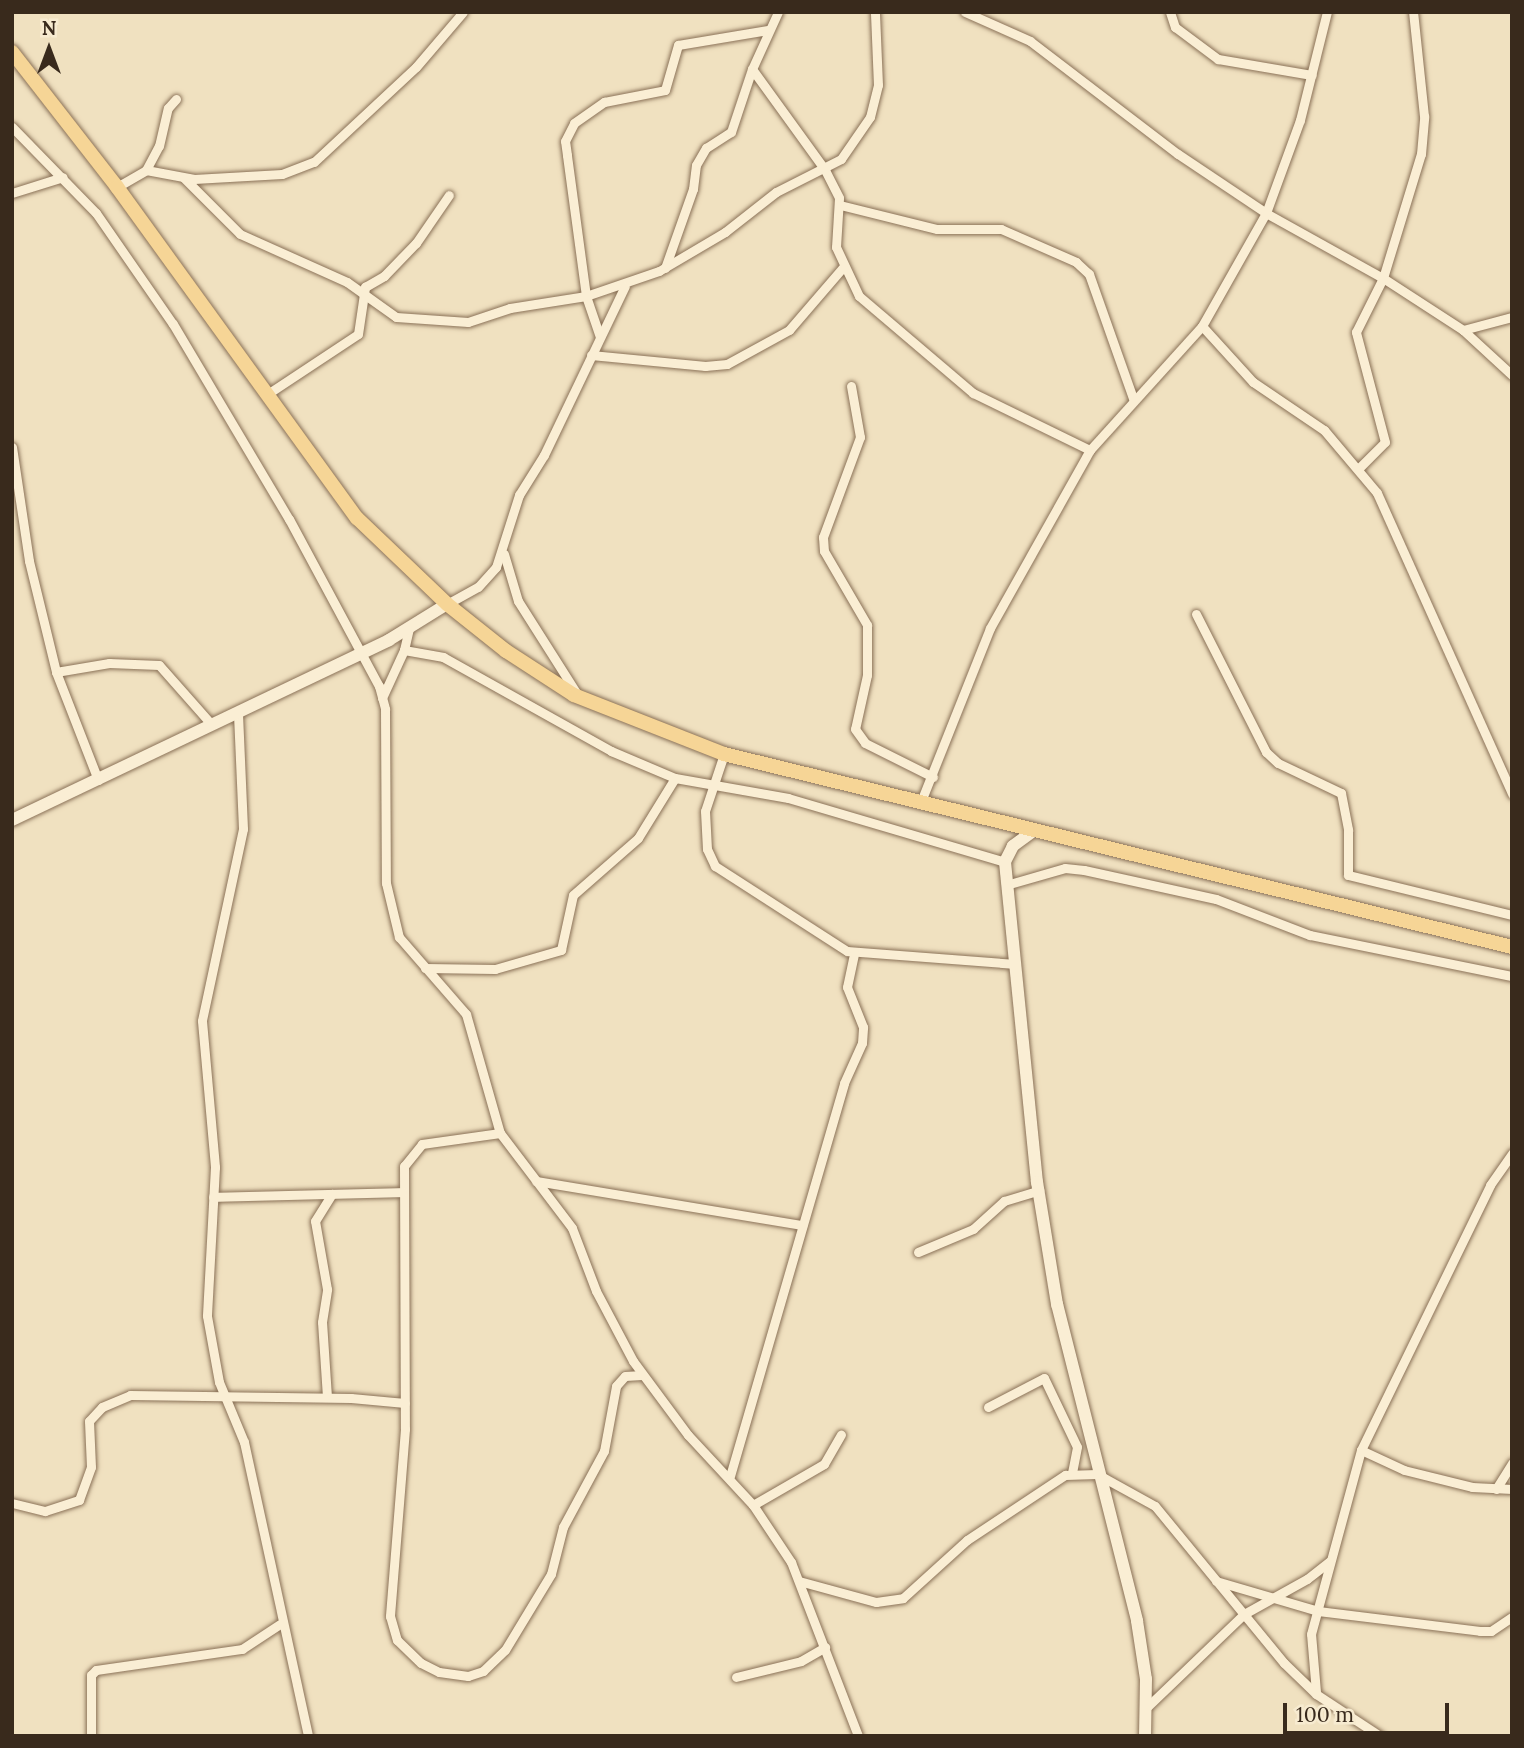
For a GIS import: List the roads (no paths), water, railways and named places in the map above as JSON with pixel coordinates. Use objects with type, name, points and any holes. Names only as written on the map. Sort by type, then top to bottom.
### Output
[{"type":"main road","points":[[12,52],[117,187],[358,519],[447,604],[506,651],[579,697],[724,754],[1031,832],[1512,947]]},
{"type":"street","points":[[146,170],[184,178],[282,174],[314,162],[416,67],[464,12]]},
{"type":"street","points":[[665,268],[693,189],[695,165],[706,149],[731,132],[752,69],[778,12]]},
{"type":"street","points":[[184,178],[240,234],[364,294],[396,317],[447,324],[586,296],[625,286],[665,268],[725,232],[776,192],[825,170],[841,159],[870,117],[878,85],[875,12]]},
{"type":"street","points":[[964,12],[1030,41],[1178,154],[1266,213],[1383,278],[1463,330],[1512,375]]},
{"type":"street","points":[[1170,12],[1175,27],[1219,59],[1312,75]]},
{"type":"street","points":[[920,804],[933,777],[947,730],[990,628],[1090,450],[1133,398],[1202,326],[1266,213],[1312,75],[1327,12]]},
{"type":"street","points":[[1358,469],[1385,442],[1356,337],[1383,278],[1422,154],[1424,116],[1413,12]]},
{"type":"street","points":[[600,337],[586,296],[565,141],[574,123],[604,102],[665,90],[678,46],[768,30]]},
{"type":"street","points":[[752,69],[825,170],[841,205],[835,240],[859,296],[973,393],[1090,450]]},
{"type":"street","points":[[117,187],[146,170],[163,134],[168,108],[176,99]]},
{"type":"street","points":[[12,127],[63,177],[115,237],[208,380],[360,654],[382,698],[388,772],[387,897],[404,947],[466,1014],[500,1133],[572,1228],[596,1291],[642,1375],[688,1435],[730,1476],[753,1504],[799,1581],[858,1736]]},
{"type":"street","points":[[12,192],[63,177]]},
{"type":"street","points":[[266,395],[358,334],[365,287],[384,276],[415,243],[450,195]]},
{"type":"street","points":[[841,205],[937,229],[1001,229],[1076,262],[1089,274],[1133,398]]},
{"type":"street","points":[[591,355],[705,366],[727,363],[789,330],[844,266]]},
{"type":"street","points":[[12,820],[360,654],[408,628],[488,578],[504,554],[515,503],[544,455],[625,286]]},
{"type":"street","points":[[1463,330],[1512,317]]},
{"type":"street","points":[[1202,326],[1253,382],[1324,430],[1377,493],[1399,535],[1512,794]]},
{"type":"street","points":[[851,386],[860,437],[823,537],[824,551],[859,606],[869,639],[855,729],[865,743],[933,777]]},
{"type":"street","points":[[12,447],[29,561],[56,672],[98,780]]},
{"type":"street","points":[[504,554],[518,601],[579,697]]},
{"type":"street","points":[[1196,614],[1266,752],[1278,763],[1341,793],[1348,830],[1348,875],[1512,915]]},
{"type":"street","points":[[382,698],[404,650],[408,628]]},
{"type":"street","points":[[404,650],[443,657],[611,751],[674,778],[712,788],[788,798],[1005,862]]},
{"type":"street","points":[[56,672],[109,663],[159,665],[212,725]]},
{"type":"street","points":[[238,714],[243,829],[202,1021],[202,1058],[213,1122],[213,1197],[207,1317],[225,1395],[244,1442],[280,1624],[308,1736]]},
{"type":"street","points":[[724,754],[712,788],[706,832],[715,866],[854,953],[1015,964]]},
{"type":"street","points":[[423,968],[495,970],[561,950],[573,895],[638,838],[674,778]]},
{"type":"street","points":[[1031,832],[1013,846],[1005,862],[1038,1190],[1057,1304],[1097,1474],[1137,1621],[1147,1707],[1145,1736]]},
{"type":"street","points":[[1006,885],[1065,868],[1084,870],[1216,899],[1310,934],[1512,976]]},
{"type":"street","points":[[730,1476],[844,1083],[862,1042],[863,1027],[847,988],[854,953]]},
{"type":"street","points":[[500,1133],[422,1144],[408,1156],[402,1192],[405,1403],[392,1629],[397,1640],[421,1663],[439,1672],[468,1676],[483,1671],[505,1650],[540,1594],[563,1527],[604,1451],[616,1386],[625,1376],[642,1375]]},
{"type":"street","points":[[1316,1694],[1311,1634],[1361,1450],[1490,1185],[1512,1153]]},
{"type":"street","points":[[536,1181],[802,1225]]},
{"type":"street","points":[[918,1252],[973,1229],[1004,1201],[1038,1190]]},
{"type":"street","points":[[213,1197],[402,1192]]},
{"type":"street","points":[[327,1397],[322,1322],[327,1289],[315,1221],[332,1194]]},
{"type":"street","points":[[988,1407],[1044,1378],[1077,1447],[1072,1472]]},
{"type":"street","points":[[12,1503],[45,1511],[79,1500],[91,1467],[89,1421],[115,1399],[150,1394],[225,1395],[327,1397],[405,1403]]},
{"type":"street","points":[[753,1504],[824,1464],[841,1435]]},
{"type":"street","points":[[1361,1450],[1404,1470],[1496,1489],[1512,1489]]},
{"type":"street","points":[[1496,1489],[1512,1463]]},
{"type":"street","points":[[799,1581],[876,1602],[903,1598],[967,1540],[1072,1472],[1097,1474],[1156,1506],[1214,1581],[1316,1694],[1380,1736]]},
{"type":"street","points":[[1147,1707],[1244,1614],[1267,1598],[1307,1579],[1331,1560]]},
{"type":"street","points":[[1214,1581],[1318,1611],[1480,1631],[1491,1631],[1512,1617]]},
{"type":"street","points":[[91,1736],[91,1675],[96,1670],[242,1649],[280,1624]]},
{"type":"street","points":[[736,1677],[801,1661],[825,1647]]}]
